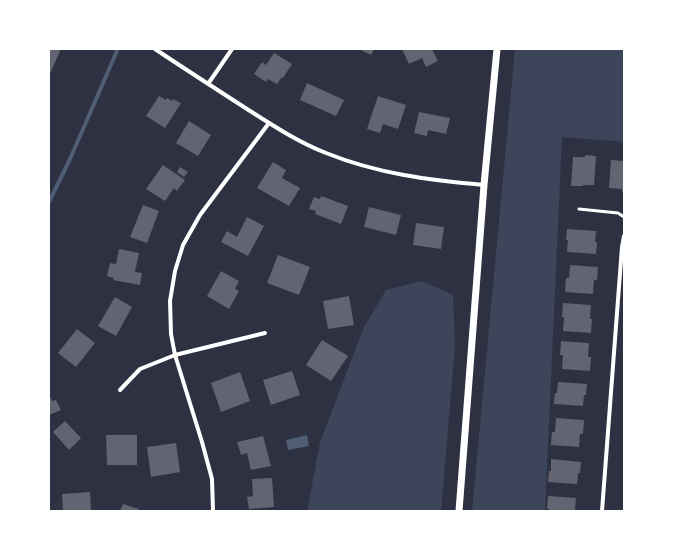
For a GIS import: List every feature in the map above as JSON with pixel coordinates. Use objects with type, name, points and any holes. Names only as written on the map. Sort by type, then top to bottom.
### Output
[{"type":"street","points":[[155,49],[269,123],[300,141],[326,153],[356,164],[388,172],[422,178],[484,185]]},
{"type":"street","points":[[208,84],[232,49]]},
{"type":"street","points":[[459,511],[484,185],[497,49]]},
{"type":"street","points":[[214,511],[212,479],[175,355],[171,334],[170,301],[176,271],[184,245],[200,215],[269,123]]},
{"type":"street","points":[[602,511],[624,236]]},
{"type":"street","points":[[120,390],[140,369],[175,355],[265,333]]},
{"type":"lane","points":[[580,209],[618,213],[624,217]]},
{"type":"shaded area","points":[[515,49],[624,49],[624,142],[562,137],[545,511],[472,511]]},
{"type":"shaded area","points":[[422,281],[453,295],[455,347],[441,511],[307,511],[320,442],[364,327],[386,290]]},
{"type":"shaded area","points":[[307,435],[309,446],[288,450],[286,440]]},
{"type":"building","points":[[49,49],[61,49],[49,76]]},
{"type":"building","points":[[359,49],[374,49],[371,55]]},
{"type":"building","points":[[402,49],[432,49],[438,61],[426,67],[422,58],[409,64]]},
{"type":"building","points":[[274,53],[292,64],[277,84],[268,79],[266,82],[254,74],[262,62],[266,65]]},
{"type":"building","points":[[307,83],[344,100],[336,116],[300,100]]},
{"type":"building","points":[[159,96],[166,100],[167,98],[172,101],[173,99],[181,103],[165,128],[146,116]]},
{"type":"building","points":[[378,96],[406,105],[398,129],[383,124],[380,133],[367,129]]},
{"type":"building","points":[[419,112],[450,118],[446,134],[428,130],[427,136],[414,133]]},
{"type":"building","points":[[189,121],[211,135],[198,156],[176,143]]},
{"type":"building","points":[[585,155],[596,156],[594,185],[571,186],[573,157],[585,157]]},
{"type":"building","points":[[611,160],[624,161],[624,192],[622,192],[622,189],[609,188]]},
{"type":"building","points":[[273,162],[286,170],[282,178],[300,188],[289,206],[257,188]]},
{"type":"building","points":[[163,165],[185,180],[177,191],[174,188],[165,201],[146,189]]},
{"type":"building","points":[[180,167],[188,172],[184,177],[177,172]]},
{"type":"building","points":[[321,196],[348,206],[341,224],[315,214],[316,211],[309,209],[314,197],[320,199]]},
{"type":"building","points":[[143,205],[159,211],[147,243],[130,237]]},
{"type":"building","points":[[369,207],[401,215],[396,235],[364,227]]},
{"type":"building","points":[[247,217],[264,226],[248,256],[221,242],[227,231],[237,237]]},
{"type":"building","points":[[416,223],[444,227],[441,249],[413,245]]},
{"type":"building","points":[[567,229],[596,231],[596,254],[567,252]]},
{"type":"building","points":[[119,249],[139,253],[135,272],[142,273],[140,285],[113,280],[114,278],[107,276],[110,263],[116,264]]},
{"type":"building","points":[[278,255],[310,267],[299,295],[267,283]]},
{"type":"building","points":[[570,265],[598,267],[597,280],[594,280],[593,294],[565,292],[566,278],[569,278]]},
{"type":"building","points":[[221,271],[239,281],[235,289],[239,291],[229,309],[207,296]]},
{"type":"building","points":[[349,296],[354,325],[328,329],[323,301]]},
{"type":"building","points":[[115,297],[132,307],[116,336],[98,326]]},
{"type":"building","points":[[563,303],[591,305],[591,333],[563,331]]},
{"type":"building","points":[[77,329],[95,343],[76,367],[58,353]]},
{"type":"building","points":[[322,340],[348,356],[331,381],[306,365]]},
{"type":"building","points":[[561,341],[589,343],[588,357],[591,357],[590,371],[562,369],[563,355],[560,355]]},
{"type":"building","points":[[292,371],[300,395],[271,405],[263,380]]},
{"type":"building","points":[[240,372],[250,401],[221,412],[211,383]]},
{"type":"building","points":[[558,382],[587,384],[583,406],[554,404]]},
{"type":"building","points":[[49,394],[52,401],[56,400],[61,410],[49,415]]},
{"type":"building","points":[[556,418],[584,420],[583,434],[580,434],[579,447],[551,445],[552,432],[555,432]]},
{"type":"building","points":[[65,421],[81,438],[69,450],[53,432]]},
{"type":"building","points":[[106,435],[137,435],[137,465],[107,465]]},
{"type":"building","points":[[263,436],[271,466],[251,470],[247,453],[241,455],[237,442]]},
{"type":"building","points":[[176,443],[180,472],[151,477],[147,447]]},
{"type":"building","points":[[551,459],[581,462],[577,484],[548,482],[549,471],[551,471]]},
{"type":"building","points":[[272,478],[274,507],[249,509],[247,497],[253,496],[252,479]]},
{"type":"building","points":[[90,492],[91,511],[63,511],[62,494]]},
{"type":"building","points":[[548,496],[576,498],[575,511],[549,511],[549,509],[547,509]]},
{"type":"building","points":[[123,504],[139,509],[138,511],[120,511]]},
{"type":"waterway","points":[[49,202],[70,159],[117,51]]}]
